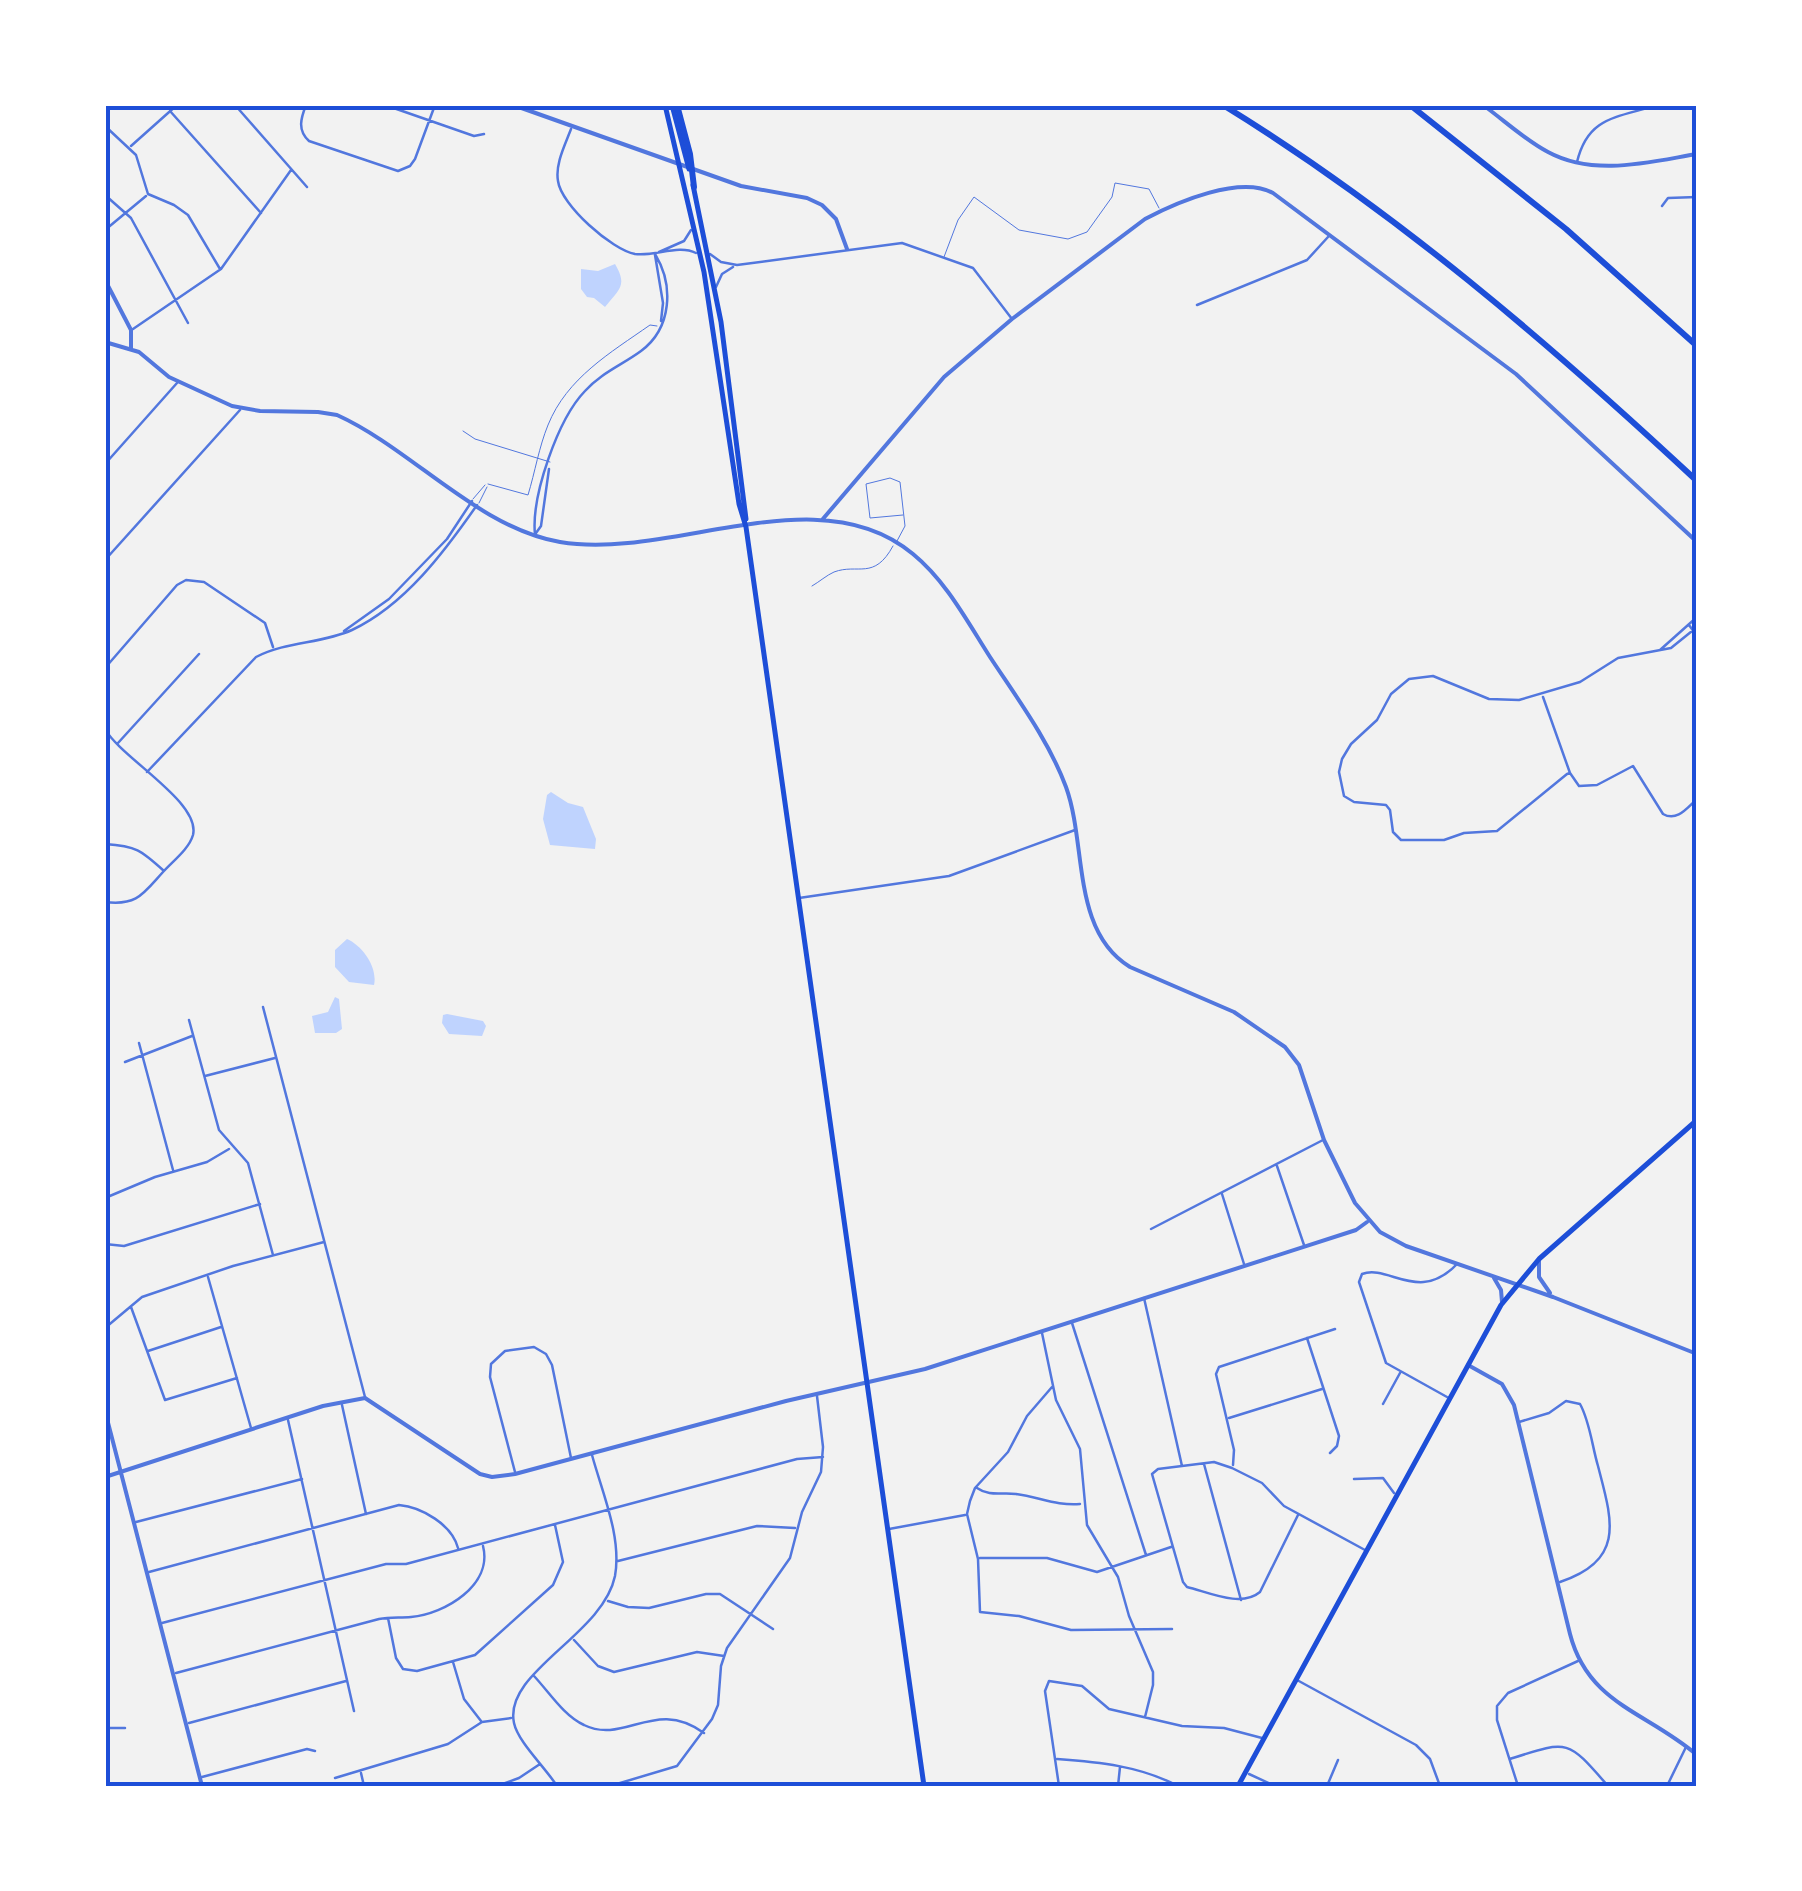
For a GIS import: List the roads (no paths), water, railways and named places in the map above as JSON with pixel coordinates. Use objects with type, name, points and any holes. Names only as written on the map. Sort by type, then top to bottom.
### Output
[{"type":"highway","points":[[671,105],[690,154],[694,187]]},
{"type":"highway","points":[[1223,105],[1333,178],[1450,268],[1697,480]]},
{"type":"highway","points":[[1410,105],[1556,221],[1697,346]]},
{"type":"main road","points":[[671,105],[701,257],[738,504],[746,527]]},
{"type":"main road","points":[[694,187],[715,288],[924,1786]]},
{"type":"main road","points":[[1238,1786],[1502,1304],[1540,1259],[1697,1120]]},
{"type":"street","points":[[130,147],[177,105]]},
{"type":"street","points":[[236,105],[307,187]]},
{"type":"street","points":[[306,105],[300,120],[309,140],[398,171],[415,159],[435,105]]},
{"type":"street","points":[[385,105],[474,136],[484,134]]},
{"type":"street","points":[[513,105],[740,186],[812,200],[836,219],[847,250]]},
{"type":"street","points":[[1483,105],[1536,145],[1577,162],[1620,166],[1697,154]]},
{"type":"street","points":[[1577,162],[1582,143],[1592,129],[1657,105]]},
{"type":"street","points":[[170,111],[261,214]]},
{"type":"street","points":[[105,126],[130,147],[140,162],[148,194],[188,216],[220,270]]},
{"type":"street","points":[[572,126],[558,172],[564,197],[618,248],[655,254],[687,249],[701,257]]},
{"type":"street","points":[[132,330],[220,270],[291,170]]},
{"type":"street","points":[[822,520],[944,377],[1012,319],[1132,228],[1160,212],[1234,187],[1254,186],[1273,193],[1516,374],[1697,542]]},
{"type":"street","points":[[105,230],[148,194]]},
{"type":"street","points":[[105,195],[126,213],[188,324]]},
{"type":"street","points":[[1662,206],[1668,198],[1697,197]]},
{"type":"street","points":[[655,254],[687,239],[692,213]]},
{"type":"street","points":[[1198,305],[1304,262],[1328,237]]},
{"type":"street","points":[[708,252],[722,262],[737,265],[899,243],[973,268],[1012,319]]},
{"type":"street","points":[[535,534],[534,524],[562,424],[578,399],[606,371],[642,350],[660,328],[662,303],[655,254]]},
{"type":"street","points":[[715,288],[722,274],[737,265]]},
{"type":"street","points":[[105,280],[132,330],[131,348]]},
{"type":"street","points":[[105,342],[131,348],[178,382],[241,408],[337,415],[507,523],[562,542],[623,544],[822,520],[866,527],[896,542],[926,566],[952,598],[1059,771],[1071,803],[1089,906],[1106,946],[1130,967],[1234,1012],[1286,1047],[1301,1070],[1324,1140],[1368,1221],[1395,1242],[1553,1296],[1697,1354]]},
{"type":"street","points":[[105,464],[178,382]]},
{"type":"street","points":[[105,560],[241,408]]},
{"type":"street","points":[[343,633],[389,599],[475,503]]},
{"type":"street","points":[[147,772],[256,657],[274,648],[317,642],[343,633],[394,603],[454,539],[475,503]]},
{"type":"street","points":[[449,535],[454,539]]},
{"type":"street","points":[[105,668],[177,585],[186,580],[204,582],[260,618],[274,648]]},
{"type":"street","points":[[1659,651],[1697,617]]},
{"type":"street","points":[[1689,624],[1697,636]]},
{"type":"street","points":[[1570,773],[1502,829],[1459,834],[1444,840],[1398,838],[1386,805],[1349,800],[1342,792],[1339,772],[1351,744],[1378,720],[1391,694],[1409,679],[1441,678],[1500,701],[1542,695],[1580,682],[1618,658],[1670,648],[1695,628]]},
{"type":"street","points":[[117,744],[199,654]]},
{"type":"street","points":[[1542,695],[1570,773],[1580,786],[1591,786],[1633,766],[1663,814],[1677,816],[1697,798]]},
{"type":"street","points":[[105,730],[190,813],[194,833],[142,895],[130,903],[105,902]]},
{"type":"street","points":[[798,898],[949,876],[1076,830]]},
{"type":"street","points":[[105,844],[142,851],[164,871]]},
{"type":"street","points":[[263,1006],[366,1398]]},
{"type":"street","points":[[189,1020],[218,1130],[248,1162],[273,1254]]},
{"type":"street","points":[[125,1062],[193,1036]]},
{"type":"street","points":[[139,1043],[174,1172]]},
{"type":"street","points":[[204,1076],[276,1058]]},
{"type":"street","points":[[1151,1229],[1324,1140]]},
{"type":"street","points":[[105,1198],[208,1162],[231,1147]]},
{"type":"street","points":[[1276,1164],[1304,1245]]},
{"type":"street","points":[[1222,1194],[1244,1264]]},
{"type":"street","points":[[105,1244],[128,1246],[260,1204]]},
{"type":"street","points":[[105,1477],[342,1401],[366,1398],[480,1474],[515,1474],[925,1369],[1356,1230],[1368,1221]]},
{"type":"street","points":[[105,1328],[142,1297],[273,1254],[325,1242]]},
{"type":"street","points":[[1540,1259],[1540,1277],[1553,1296]]},
{"type":"street","points":[[1448,1398],[1384,1360],[1360,1276],[1372,1271],[1404,1282],[1420,1282],[1448,1274],[1457,1264]]},
{"type":"street","points":[[207,1275],[252,1429]]},
{"type":"street","points":[[1494,1278],[1501,1290],[1502,1304]]},
{"type":"street","points":[[1144,1297],[1182,1466]]},
{"type":"street","points":[[130,1306],[165,1400],[237,1378]]},
{"type":"street","points":[[1072,1321],[1146,1555]]},
{"type":"street","points":[[147,1351],[222,1326]]},
{"type":"street","points":[[1232,1468],[1234,1454],[1218,1369],[1335,1329]]},
{"type":"street","points":[[1041,1331],[1052,1386],[1080,1450],[1083,1504],[1089,1529],[1112,1566],[1154,1678],[1145,1717]]},
{"type":"street","points":[[1307,1338],[1338,1436],[1330,1453]]},
{"type":"street","points":[[515,1474],[490,1378],[494,1358],[505,1351],[534,1347],[550,1360],[571,1459]]},
{"type":"street","points":[[1468,1364],[1505,1387],[1519,1422],[1578,1661],[1599,1688],[1697,1754]]},
{"type":"street","points":[[1384,1404],[1401,1372]]},
{"type":"street","points":[[1052,1386],[1023,1420],[1004,1458],[976,1488],[967,1514],[978,1558],[979,1602],[984,1614],[1020,1616],[1071,1630],[1172,1629]]},
{"type":"street","points":[[1226,1418],[1323,1389]]},
{"type":"street","points":[[610,1786],[672,1769],[704,1733],[718,1704],[724,1656],[790,1558],[803,1509],[818,1481],[823,1457],[817,1394]]},
{"type":"street","points":[[1519,1422],[1549,1413],[1566,1400],[1580,1404],[1608,1504],[1610,1535],[1601,1558],[1579,1576],[1558,1583]]},
{"type":"street","points":[[342,1401],[367,1515]]},
{"type":"street","points":[[105,1411],[202,1786]]},
{"type":"street","points":[[288,1418],[354,1711]]},
{"type":"street","points":[[557,1786],[522,1741],[513,1718],[517,1695],[592,1621],[606,1601],[616,1561],[592,1454]]},
{"type":"street","points":[[160,1623],[482,1544],[798,1459],[823,1457]]},
{"type":"street","points":[[1298,1515],[1254,1598],[1241,1600],[1187,1587],[1152,1474],[1158,1469],[1214,1462],[1232,1468],[1262,1484],[1280,1504],[1366,1551]]},
{"type":"street","points":[[1204,1463],[1241,1600]]},
{"type":"street","points":[[1354,1479],[1383,1478],[1396,1495]]},
{"type":"street","points":[[134,1522],[302,1479]]},
{"type":"street","points":[[976,1488],[987,1495],[1014,1494],[1054,1504],[1083,1504]]},
{"type":"street","points":[[147,1573],[394,1506],[413,1507],[453,1534],[459,1549]]},
{"type":"street","points":[[888,1529],[967,1514]]},
{"type":"street","points":[[388,1617],[403,1669],[416,1672],[479,1652],[556,1582],[563,1559],[554,1524]]},
{"type":"street","points":[[616,1561],[757,1526],[798,1529]]},
{"type":"street","points":[[174,1673],[388,1617],[414,1617],[452,1604],[482,1573],[486,1557],[482,1544]]},
{"type":"street","points":[[978,1558],[1047,1558],[1097,1572],[1172,1547]]},
{"type":"street","points":[[606,1601],[649,1608],[718,1593],[774,1629]]},
{"type":"street","points":[[572,1639],[598,1666],[614,1672],[697,1652],[724,1656]]},
{"type":"street","points":[[1518,1786],[1496,1715],[1499,1701],[1508,1693],[1578,1661]]},
{"type":"street","points":[[453,1662],[464,1699],[482,1722]]},
{"type":"street","points":[[533,1675],[585,1726],[608,1730],[654,1719],[673,1719],[704,1733]]},
{"type":"street","points":[[1296,1680],[1416,1745],[1430,1759],[1440,1786]]},
{"type":"street","points":[[187,1724],[347,1681]]},
{"type":"street","points":[[1059,1786],[1047,1683],[1053,1681],[1082,1686],[1105,1708],[1182,1726],[1224,1728],[1264,1739]]},
{"type":"street","points":[[335,1778],[448,1744],[482,1722],[513,1718]]},
{"type":"street","points":[[105,1728],[124,1728]]},
{"type":"street","points":[[1510,1759],[1552,1746],[1568,1746],[1581,1754],[1608,1786]]},
{"type":"street","points":[[1667,1786],[1686,1746]]},
{"type":"street","points":[[200,1778],[306,1748],[315,1751]]},
{"type":"street","points":[[1055,1758],[1120,1766],[1178,1786]]},
{"type":"street","points":[[1326,1786],[1338,1760]]},
{"type":"street","points":[[497,1786],[519,1778],[542,1762]]},
{"type":"street","points":[[1118,1786],[1120,1766]]},
{"type":"street","points":[[360,1772],[364,1786]]},
{"type":"street","points":[[1245,1772],[1275,1786]]},
{"type":"lane","points":[[944,257],[958,220],[974,197],[1019,230],[1068,239],[1087,232],[1112,196],[1115,183],[1148,189],[1160,212]]},
{"type":"lane","points":[[475,503],[488,484],[528,495],[549,422],[568,391],[587,371],[650,325],[660,328]]},
{"type":"lane","points":[[568,391],[578,399]]},
{"type":"lane","points":[[463,430],[475,439],[550,462]]},
{"type":"lane","points":[[812,586],[836,571],[865,571],[888,557],[904,530],[903,515],[900,482],[890,478],[866,484],[870,518],[903,515]]},
{"type":"water","points":[[615,264],[621,283],[605,307],[581,289],[581,269],[598,271]]},
{"type":"water","points":[[551,792],[583,807],[596,839],[595,849],[550,845],[543,819]]},
{"type":"water","points":[[347,939],[368,958],[374,985],[349,982],[335,967],[335,950]]},
{"type":"water","points":[[335,997],[339,999],[342,1029],[336,1033],[315,1033],[312,1016],[328,1012]]},
{"type":"water","points":[[443,1015],[483,1021],[486,1026],[482,1036],[449,1034],[442,1023]]}]
